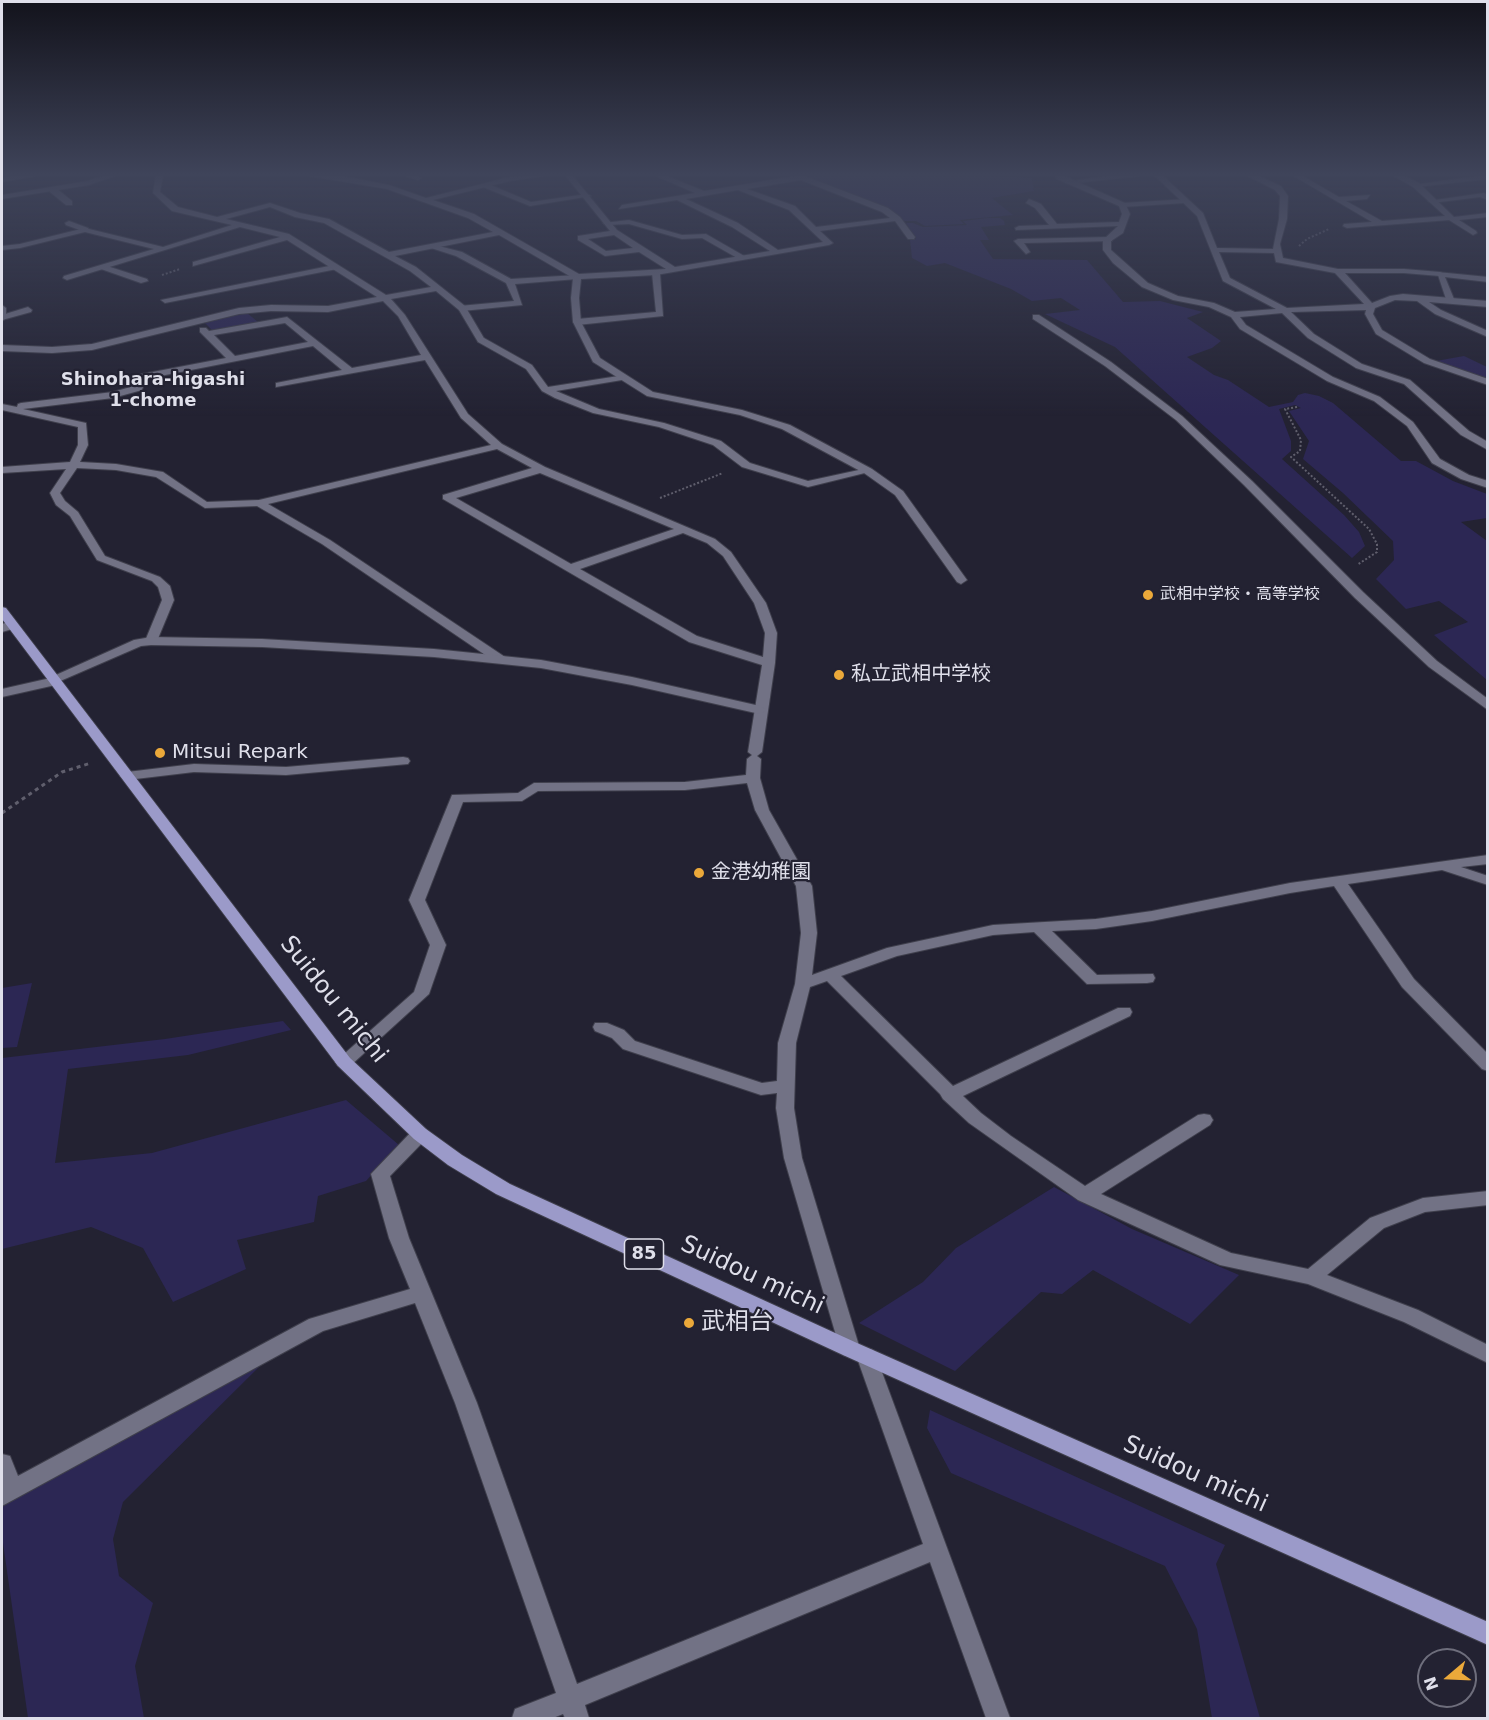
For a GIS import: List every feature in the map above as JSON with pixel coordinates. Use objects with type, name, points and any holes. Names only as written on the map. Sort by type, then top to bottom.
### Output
[{"type":"main road","name":"Suidou michi","points":[[5,621],[54,680],[344,1062],[420,1134],[455,1160],[503,1189],[858,1353],[1488,1634]]},
{"type":"street","points":[[67,278],[142,255]]},
{"type":"street","points":[[196,264],[225,255]]},
{"type":"street","points":[[316,255],[386,299],[401,315],[464,416],[498,446],[541,468],[711,541],[727,554],[760,603],[771,633],[769,663],[754,755],[753,778],[762,810],[804,886],[809,933],[803,984],[787,1043],[785,1108],[793,1158],[858,1353],[936,1549],[998,1719]]},
{"type":"street","points":[[387,255],[413,269],[462,308],[482,340],[529,367],[547,390],[596,411],[661,425],[717,443],[746,465],[808,484],[868,471]]},
{"type":"street","points":[[461,255],[510,282],[656,273],[750,255]]},
{"type":"street","points":[[538,255],[577,278]]},
{"type":"street","points":[[651,255],[672,269]]},
{"type":"street","points":[[1111,255],[1144,285],[1176,298],[1210,305],[1234,315],[1283,309],[1371,307],[1393,298],[1450,299],[1488,304]]},
{"type":"street","points":[[1218,255],[1226,279],[1283,309],[1311,336],[1359,366],[1407,382],[1465,433],[1488,447]]},
{"type":"street","points":[[1277,255],[1279,260],[1338,271],[1404,271],[1488,280]]},
{"type":"street","points":[[104,267],[144,281]]},
{"type":"street","points":[[165,300],[334,267]]},
{"type":"street","points":[[1338,271],[1371,307]]},
{"type":"street","points":[[578,322],[660,314],[656,273]]},
{"type":"street","points":[[1440,274],[1450,299]]},
{"type":"street","points":[[577,278],[575,298],[579,330],[596,360],[650,394],[742,413],[786,427],[868,471],[899,493],[961,580]]},
{"type":"street","points":[[462,308],[519,303],[510,282]]},
{"type":"street","points":[[2,348],[52,350],[92,347],[249,310],[328,309],[438,288]]},
{"type":"street","points":[[1420,299],[1438,312],[1488,334]]},
{"type":"street","points":[[1371,307],[1369,314],[1379,332],[1427,361],[1488,382]]},
{"type":"street","points":[[2,308],[2,318],[28,310]]},
{"type":"street","points":[[1234,315],[1243,327],[1330,379],[1377,399],[1410,424],[1436,461],[1465,477],[1488,485]]},
{"type":"street","points":[[1036,317],[1108,364],[1179,417],[1433,664],[1488,706]]},
{"type":"street","points":[[207,334],[287,320],[348,370]]},
{"type":"street","points":[[195,322],[232,359]]},
{"type":"street","points":[[7,407],[112,395],[139,388],[140,377],[316,343]]},
{"type":"street","points":[[279,385],[348,370],[426,357]]},
{"type":"street","points":[[547,390],[622,377]]},
{"type":"street","points":[[7,407],[83,426],[83,445],[74,465],[55,493],[60,503],[74,514],[101,558],[156,579],[164,586],[168,600],[151,640]]},
{"type":"street","points":[[2,470],[74,465],[116,466],[159,474],[205,505],[259,504],[498,446]]},
{"type":"street","points":[[541,468],[447,497],[693,639],[769,663]]},
{"type":"street","points":[[259,504],[326,542],[501,660]]},
{"type":"street","points":[[571,568],[682,530]]},
{"type":"street","points":[[2,693],[54,680],[138,643],[151,640],[262,643],[541,664],[632,681],[760,710]]},
{"type":"street","points":[[127,776],[194,768],[286,771],[402,761]]},
{"type":"street","points":[[344,1062],[421,994],[438,945],[417,900],[457,798],[522,797],[534,787],[686,786],[753,778]]},
{"type":"street","points":[[803,984],[893,952],[993,930],[1096,924],[1140,918],[1290,888],[1446,867],[1488,859]]},
{"type":"street","points":[[1446,867],[1488,881]]},
{"type":"street","points":[[1339,882],[1408,983],[1488,1065]]},
{"type":"street","points":[[1038,927],[1093,981],[1147,978]]},
{"type":"street","points":[[830,975],[949,1095],[1005,1141],[1085,1195],[1227,1260],[1311,1277],[1412,1316],[1488,1355]]},
{"type":"street","points":[[949,1095],[1124,1012]]},
{"type":"street","points":[[601,1027],[618,1034],[629,1045],[761,1089],[787,1086]]},
{"type":"street","points":[[1085,1195],[1204,1120]]},
{"type":"street","points":[[420,1134],[380,1174],[399,1238],[466,1403],[574,1709]]},
{"type":"street","points":[[1311,1277],[1377,1223],[1423,1205],[1488,1198]]},
{"type":"street","points":[[2,1463],[7,1493],[316,1325],[421,1293]]},
{"type":"street","points":[[524,1719],[574,1709],[936,1549]]},
{"type":"path","points":[[144,281],[196,264]]},
{"type":"path","points":[[1297,407],[1285,409],[1301,440],[1300,452],[1291,458],[1369,529],[1377,544],[1377,552],[1361,564],[1336,572]]},
{"type":"path","points":[[635,509],[688,486],[746,465]]},
{"type":"path","points":[[2,813],[62,772],[112,756]]},
{"type":"shaded area","points":[[912,255],[990,255],[993,259],[1087,260],[1123,302],[1160,301],[1203,312],[1187,318],[1221,341],[1212,348],[1187,357],[1214,375],[1228,380],[1269,407],[1293,402],[1298,395],[1305,393],[1319,396],[1333,403],[1401,461],[1416,461],[1453,481],[1487,494],[1487,518],[1461,522],[1487,541],[1487,680],[1434,635],[1468,622],[1439,601],[1406,609],[1376,579],[1394,560],[1393,541],[1343,493],[1303,459],[1309,441],[1289,411],[1301,408],[1295,405],[1279,409],[1291,441],[1291,451],[1282,459],[1344,515],[1359,532],[1365,546],[1352,558],[1115,347],[1045,314],[1080,310],[1061,298],[1032,301],[1011,289],[945,263],[927,266],[912,258]]},
{"type":"shaded area","points":[[247,313],[258,322],[212,330],[204,322]]},
{"type":"shaded area","points":[[1464,356],[1487,367],[1487,379],[1436,361]]},
{"type":"shaded area","points":[[32,983],[17,1047],[2,1048],[2,988]]},
{"type":"shaded area","points":[[283,1021],[291,1030],[188,1055],[68,1069],[55,1163],[152,1153],[346,1100],[399,1145],[366,1181],[318,1196],[314,1222],[237,1240],[246,1269],[173,1302],[143,1248],[91,1227],[2,1249],[2,1058],[165,1039]]},
{"type":"shaded area","points":[[1054,1187],[1132,1229],[1239,1275],[1190,1324],[1093,1270],[1062,1294],[1041,1292],[955,1371],[859,1323],[923,1282],[956,1248]]},
{"type":"shaded area","points":[[260,1366],[123,1502],[113,1539],[119,1576],[153,1603],[135,1666],[144,1718],[28,1718],[2,1536],[2,1506]]},
{"type":"shaded area","points":[[930,1410],[1225,1545],[1216,1564],[1260,1718],[1212,1718],[1197,1629],[1165,1566],[951,1473],[927,1428]]},
{"type":"place","name":"武相中学校・高等学校","points":[[1148,595]]},
{"type":"place","name":"私立武相中学校","points":[[839,675]]},
{"type":"place","name":"Mitsui Repark","points":[[160,753]]},
{"type":"place","name":"金港幼稚園","points":[[699,873]]},
{"type":"place","name":"武相台","points":[[689,1323]]},
{"type":"district","name":"Shinohara-higashi 1-chome","points":[[153,390]]}]
